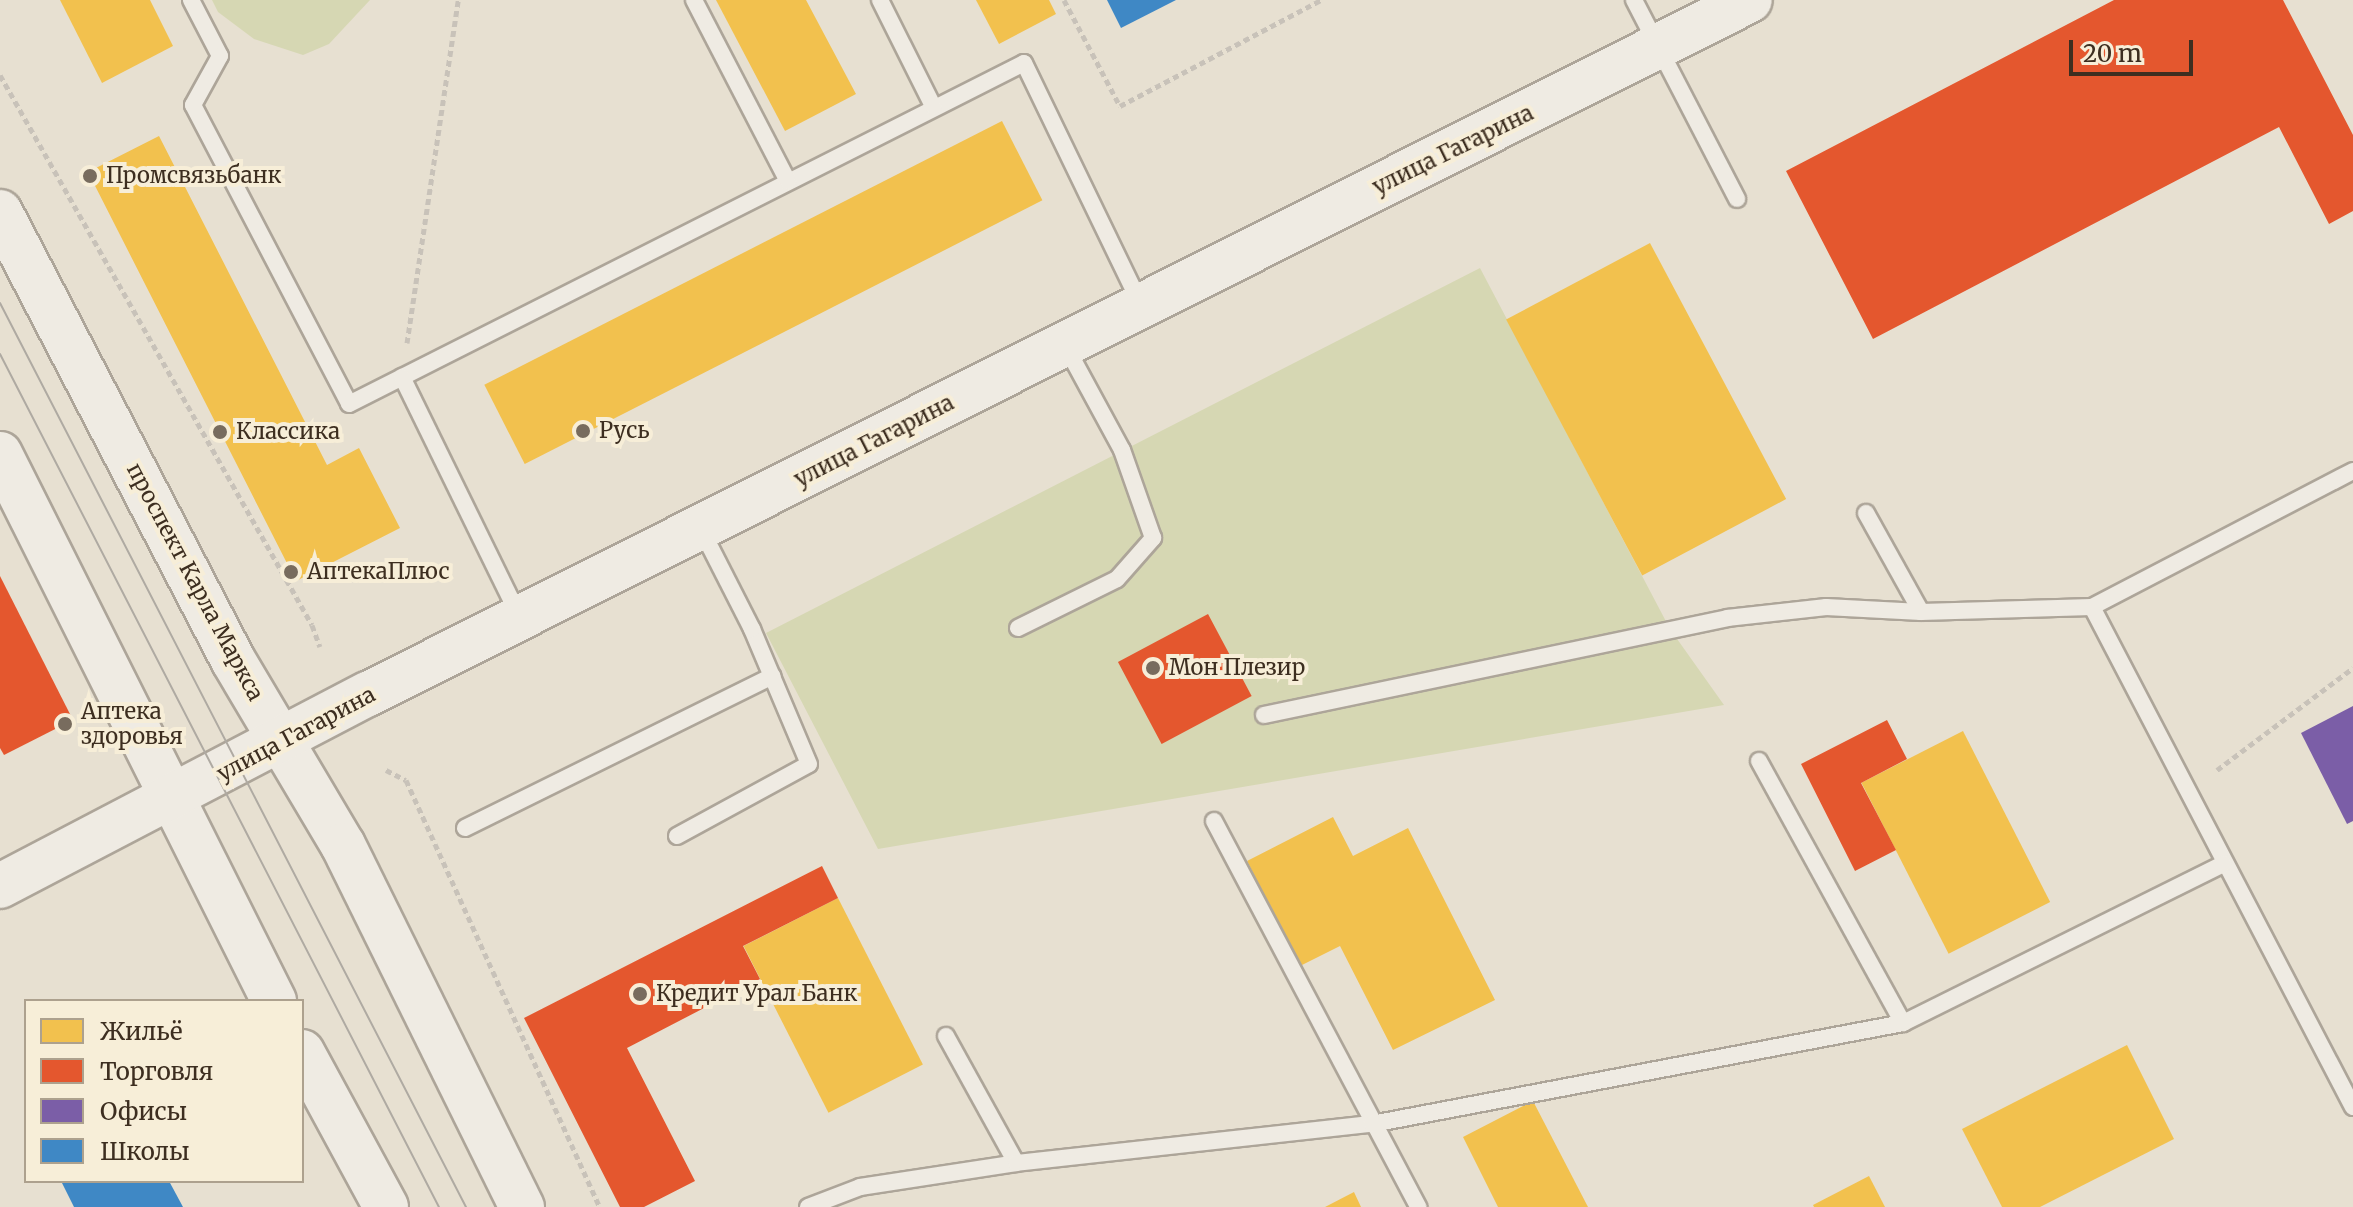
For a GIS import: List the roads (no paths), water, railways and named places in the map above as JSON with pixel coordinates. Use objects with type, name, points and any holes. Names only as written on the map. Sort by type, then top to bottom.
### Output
[{"type":"main road","name":"улица Гагарина","points":[[0,886],[520,618],[1750,0]]},
{"type":"main road","name":"проспект Карла Маркса","points":[[0,212],[233,660],[343,845],[522,1207]]},
{"type":"main road","points":[[6,482],[273,999]]},
{"type":"main road","points":[[304,1056],[386,1207]]},
{"type":"lane","points":[[191,0],[220,56],[193,105],[349,404],[933,106],[1024,63],[1142,306]]},
{"type":"lane","points":[[694,0],[788,181]]},
{"type":"lane","points":[[880,0],[933,106]]},
{"type":"lane","points":[[1634,0],[1737,199]]},
{"type":"lane","points":[[1018,628],[1117,579],[1153,538],[1122,450],[1065,344]]},
{"type":"lane","points":[[402,377],[520,618]]},
{"type":"lane","points":[[1264,715],[1727,618],[1826,607],[1921,612],[2092,607],[2353,471]]},
{"type":"lane","points":[[1866,513],[1921,612]]},
{"type":"lane","points":[[677,836],[809,764],[773,676],[701,528]]},
{"type":"lane","points":[[2092,607],[2353,1107]]},
{"type":"lane","points":[[465,828],[773,676]]},
{"type":"lane","points":[[1759,761],[1903,1023]]},
{"type":"lane","points":[[1214,821],[1418,1207]]},
{"type":"lane","points":[[808,1207],[860,1187],[1016,1163],[1372,1124],[1903,1023],[2224,864]]},
{"type":"lane","points":[[946,1036],[1016,1163]]},
{"type":"tram line","points":[[0,303],[466,1207]]},
{"type":"tram line","points":[[0,354],[439,1207]]},
{"type":"place","name":"Промсвязьбанк","points":[[90,176]]},
{"type":"place","name":"Русь","points":[[583,431]]},
{"type":"place","name":"Классика","points":[[220,432]]},
{"type":"place","name":"АптекаПлюс","points":[[291,572]]},
{"type":"place","name":"Мон Плезир","points":[[1153,668]]},
{"type":"place","name":"Аптека здоровья","points":[[65,724]]},
{"type":"place","name":"Кредит Урал Банк","points":[[640,994]]}]
